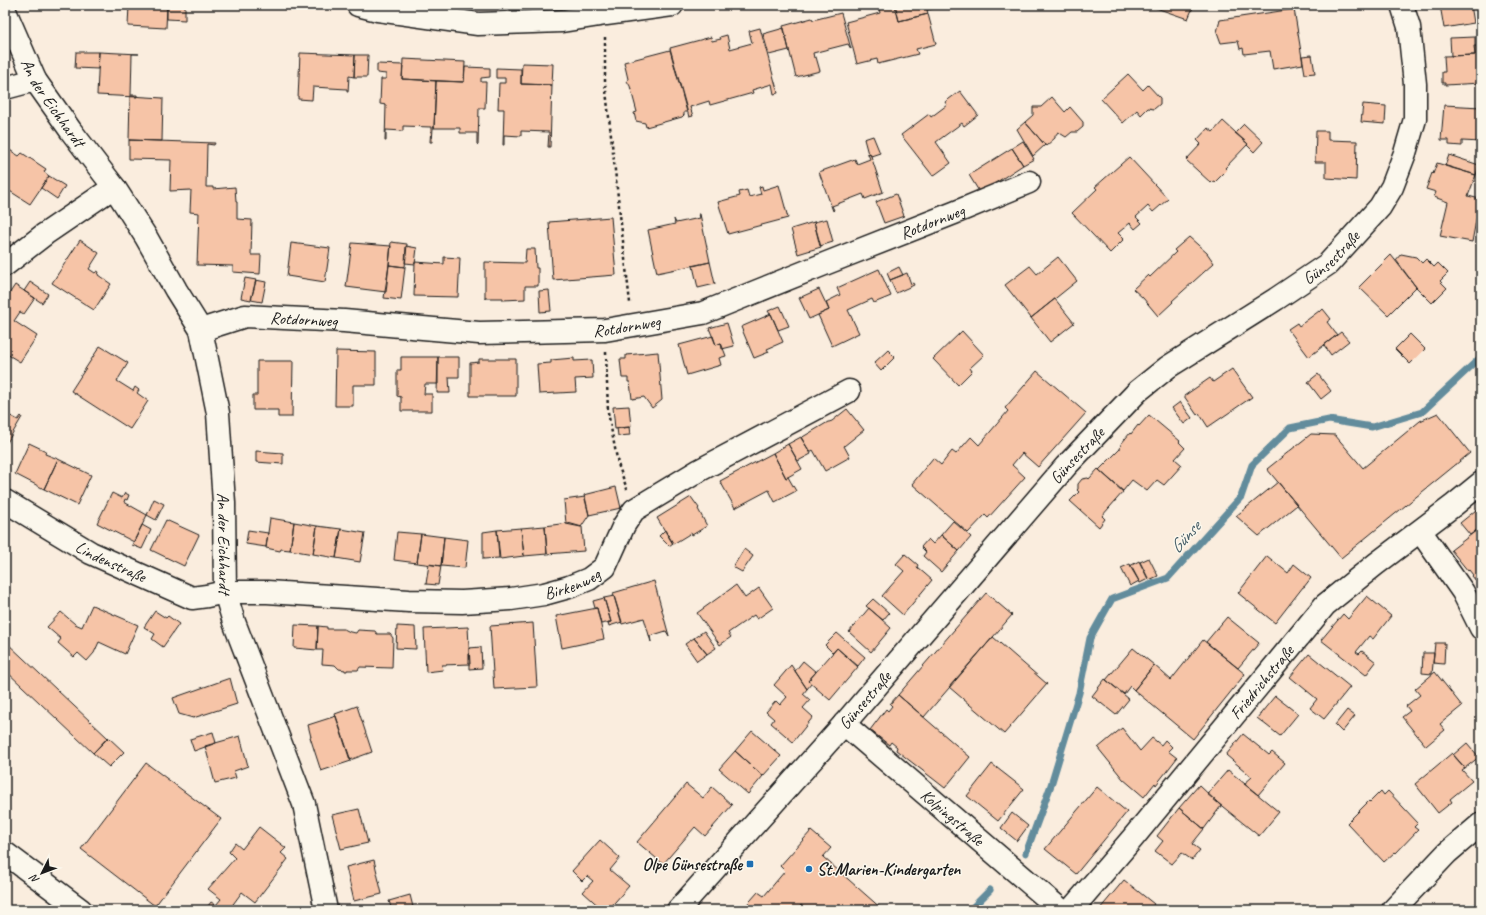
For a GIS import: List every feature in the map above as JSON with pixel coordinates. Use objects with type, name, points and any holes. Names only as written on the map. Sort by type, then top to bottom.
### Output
[{"type":"street","points":[[358,5],[378,10],[478,24],[562,21],[672,5]]},
{"type":"street","name":"Günsestraße","points":[[678,910],[844,724],[1066,466],[1138,391],[1168,367],[1276,299],[1328,264],[1380,207],[1392,187],[1403,160],[1415,119],[1415,84],[1409,27],[1402,5]]},
{"type":"street","name":"An der Eichhardt","points":[[5,11],[35,80],[71,131],[114,187],[146,237],[201,330],[218,413],[224,504],[225,592],[234,622],[304,804],[326,910]]},
{"type":"street","points":[[5,88],[35,80]]},
{"type":"street","name":"Rotdornweg","points":[[201,330],[245,316],[344,321],[479,333],[605,330],[703,313],[954,214],[1029,182]]},
{"type":"street","points":[[5,265],[46,234],[114,187]]},
{"type":"street","name":"Birkenweg","points":[[225,592],[267,592],[409,601],[462,602],[511,599],[544,594],[589,579],[605,567],[624,525],[634,510],[700,470],[848,391]]},
{"type":"street","name":"Friedrichstraße","points":[[1071,910],[1132,839],[1325,605],[1376,564],[1421,532],[1481,483]]},
{"type":"street","name":"Lindenstraße","points":[[5,501],[91,553],[192,598],[225,592]]},
{"type":"street","points":[[1421,532],[1463,592],[1481,628]]},
{"type":"street","name":"Kolpingstraße","points":[[844,724],[1061,910]]},
{"type":"street","points":[[1393,910],[1447,853],[1481,824]]},
{"type":"street","points":[[5,853],[81,910]]},
{"type":"path","points":[[606,14],[605,82],[632,325]]},
{"type":"path","points":[[605,330],[608,412],[618,464],[634,510]]},
{"type":"building","points":[[69,5],[69,8],[45,6]]},
{"type":"building","points":[[129,5],[167,5],[166,28],[128,26]]},
{"type":"building","points":[[167,5],[185,5],[185,20],[167,19]]},
{"type":"building","points":[[895,5],[899,21],[928,14],[936,44],[916,49],[918,54],[878,64],[877,59],[857,64],[846,22],[880,13],[879,9]]},
{"type":"building","points":[[895,5],[947,5],[927,10],[928,14],[899,21]]},
{"type":"building","points":[[1157,5],[1194,5],[1188,19],[1156,8]]},
{"type":"building","points":[[1440,5],[1471,5],[1474,23],[1444,28]]},
{"type":"building","points":[[1294,9],[1303,64],[1273,69],[1270,51],[1244,54],[1243,48],[1240,49],[1238,41],[1221,43],[1217,32],[1220,20]]},
{"type":"building","points":[[841,13],[851,49],[848,44],[813,53],[814,58],[816,57],[820,71],[796,77],[783,26],[812,18],[813,20]]},
{"type":"building","points":[[760,28],[778,93],[774,94],[772,84],[752,90],[753,93],[710,105],[709,101],[690,107],[693,116],[689,117],[670,48],[711,37],[712,41],[721,39],[720,37],[727,35],[730,49],[752,43],[749,31]]},
{"type":"building","points":[[784,28],[789,50],[769,55],[763,34]]},
{"type":"building","points":[[1475,37],[1475,55],[1451,56],[1450,38]]},
{"type":"building","points":[[1474,46],[1481,46],[1481,83],[1445,85],[1445,83],[1442,83],[1442,72],[1445,72],[1444,56],[1475,55]]},
{"type":"building","points":[[670,50],[687,112],[684,112],[682,117],[646,127],[645,123],[636,121],[634,113],[637,112],[630,86],[627,81],[628,79],[624,62]]},
{"type":"building","points":[[76,52],[99,52],[98,69],[75,68]]},
{"type":"building","points":[[99,52],[139,54],[132,54],[131,95],[137,95],[137,97],[97,95]]},
{"type":"building","points":[[300,53],[355,55],[354,77],[349,76],[348,92],[347,89],[313,87],[312,100],[298,99]]},
{"type":"building","points":[[355,55],[368,55],[367,77],[354,77]]},
{"type":"building","points":[[1312,55],[1315,73],[1305,74],[1302,56]]},
{"type":"building","points":[[403,59],[465,62],[464,82],[402,79]]},
{"type":"building","points":[[522,63],[553,64],[552,85],[521,84]]},
{"type":"building","points":[[377,64],[403,65],[402,79],[436,81],[432,142],[430,142],[431,127],[403,126],[403,131],[386,130],[385,141],[386,105],[380,104],[381,79],[386,79],[386,74],[377,73]]},
{"type":"building","points":[[465,67],[490,68],[490,77],[481,78],[481,82],[486,82],[485,108],[479,108],[478,145],[477,133],[460,133],[460,128],[434,128],[436,81],[464,82]]},
{"type":"building","points":[[496,68],[521,69],[521,84],[552,85],[550,147],[548,147],[549,132],[521,131],[521,136],[504,135],[503,145],[504,109],[498,109],[499,83],[505,83],[505,78],[496,78]]},
{"type":"building","points":[[1128,74],[1143,90],[1148,85],[1160,98],[1160,104],[1154,109],[1148,108],[1141,115],[1137,110],[1123,123],[1101,99]]},
{"type":"building","points":[[960,91],[978,115],[964,126],[962,123],[936,142],[951,163],[933,176],[901,135],[929,114],[931,117],[947,105],[945,102]]},
{"type":"building","points":[[130,96],[163,98],[162,141],[129,140]]},
{"type":"building","points":[[1052,97],[1065,112],[1070,107],[1083,122],[1083,127],[1077,132],[1072,132],[1066,137],[1058,132],[1055,138],[1046,146],[1025,122],[1033,115],[1033,107],[1041,107]]},
{"type":"building","points":[[1363,104],[1386,106],[1385,124],[1361,122]]},
{"type":"building","points":[[1444,105],[1481,107],[1481,142],[1462,141],[1462,146],[1449,145],[1449,140],[1441,140]]},
{"type":"building","points":[[1223,121],[1248,144],[1225,168],[1227,170],[1215,182],[1213,181],[1211,183],[1186,160],[1201,144],[1197,140],[1208,128],[1213,132]]},
{"type":"building","points":[[1025,122],[1045,145],[1033,156],[1017,129]]},
{"type":"building","points":[[1244,124],[1263,142],[1254,152],[1247,145],[1248,144],[1235,133]]},
{"type":"building","points":[[1316,131],[1328,131],[1328,140],[1357,141],[1356,180],[1326,178],[1326,162],[1315,162]]},
{"type":"building","points":[[873,136],[880,153],[871,156],[870,153],[868,154],[864,139]]},
{"type":"building","points":[[129,140],[215,143],[214,145],[207,144],[206,187],[213,187],[213,189],[235,187],[237,219],[252,220],[251,255],[261,255],[260,274],[233,272],[233,266],[197,265],[199,213],[190,212],[191,190],[170,191],[171,160],[129,159]]},
{"type":"building","points":[[1023,141],[1034,159],[1023,165],[1012,148]]},
{"type":"building","points":[[5,147],[19,156],[22,153],[46,169],[44,172],[49,176],[30,204],[5,188]]},
{"type":"building","points":[[1012,148],[1023,165],[980,193],[969,175]]},
{"type":"building","points":[[870,153],[883,192],[865,199],[863,194],[832,206],[833,211],[819,172],[855,159],[857,164],[870,159],[868,154]]},
{"type":"building","points":[[1449,155],[1479,165],[1476,175],[1445,166]]},
{"type":"building","points":[[1129,157],[1168,199],[1153,212],[1148,206],[1136,217],[1142,223],[1135,229],[1130,223],[1118,233],[1124,239],[1110,253],[1072,213],[1097,189],[1095,187]]},
{"type":"building","points":[[1437,163],[1476,175],[1468,196],[1480,199],[1472,242],[1440,236],[1448,202],[1434,197],[1436,192],[1426,189]]},
{"type":"building","points":[[49,176],[65,186],[57,199],[41,188]]},
{"type":"building","points":[[779,185],[788,218],[728,234],[718,202],[740,196],[739,192],[747,190],[749,197],[761,194],[759,187],[762,186],[763,190]]},
{"type":"building","points":[[896,194],[904,216],[884,223],[876,202]]},
{"type":"building","points":[[700,214],[710,262],[657,273],[648,230],[675,224],[674,219],[676,223],[700,218]]},
{"type":"building","points":[[611,217],[616,275],[553,280],[549,222]]},
{"type":"building","points":[[827,219],[833,242],[820,246],[814,222]]},
{"type":"building","points":[[814,222],[821,247],[798,254],[791,229]]},
{"type":"building","points":[[1189,237],[1207,253],[1214,263],[1172,301],[1173,302],[1158,316],[1143,298],[1133,289],[1148,275],[1150,277],[1176,252],[1174,250]]},
{"type":"building","points":[[80,240],[99,253],[89,269],[95,273],[97,271],[99,272],[98,275],[111,284],[94,310],[52,283]]},
{"type":"building","points":[[391,242],[407,244],[405,267],[389,265]]},
{"type":"building","points":[[291,243],[330,248],[325,282],[287,276]]},
{"type":"building","points":[[352,243],[391,246],[386,292],[346,287]]},
{"type":"building","points":[[406,246],[417,248],[415,264],[405,263]]},
{"type":"building","points":[[526,249],[535,249],[536,268],[538,268],[538,286],[525,286],[525,299],[503,300],[503,298],[485,298],[485,262],[525,263]]},
{"type":"building","points":[[1401,254],[1416,257],[1422,263],[1426,259],[1434,267],[1438,263],[1448,273],[1440,281],[1447,288],[1432,303],[1416,287],[1396,260]]},
{"type":"building","points":[[1391,255],[1416,287],[1388,315],[1359,287]]},
{"type":"building","points":[[444,257],[460,258],[458,297],[414,296],[415,262],[444,264]]},
{"type":"building","points":[[1058,257],[1077,281],[1031,318],[1005,285],[1030,266],[1037,274]]},
{"type":"building","points":[[710,262],[715,284],[698,288],[693,266]]},
{"type":"building","points":[[389,265],[405,267],[401,300],[384,298]]},
{"type":"building","points":[[899,267],[903,275],[890,280],[887,273]]},
{"type":"building","points":[[879,269],[891,296],[874,303],[872,299],[848,310],[859,333],[832,346],[818,315],[829,310],[826,302],[840,295],[837,288]]},
{"type":"building","points":[[907,273],[911,284],[913,283],[914,285],[896,293],[890,280]]},
{"type":"building","points":[[245,278],[256,280],[251,300],[241,298]]},
{"type":"building","points":[[256,280],[266,282],[262,302],[251,300]]},
{"type":"building","points":[[30,282],[48,294],[42,303],[24,291]]},
{"type":"building","points":[[15,285],[35,298],[24,314],[20,312],[14,321],[37,336],[20,362],[5,353],[5,300]]},
{"type":"building","points":[[819,289],[829,310],[809,319],[799,298]]},
{"type":"building","points":[[549,290],[551,311],[540,312],[539,291]]},
{"type":"building","points":[[1055,299],[1074,323],[1050,342],[1031,318]]},
{"type":"building","points":[[780,306],[789,326],[778,330],[771,314],[768,311]]},
{"type":"building","points":[[1323,309],[1331,319],[1327,322],[1337,335],[1309,357],[1288,329],[1297,323],[1299,326]]},
{"type":"building","points":[[771,314],[783,342],[767,349],[769,352],[754,358],[741,327]]},
{"type":"building","points":[[727,323],[734,346],[722,349],[721,343],[716,345],[709,328]]},
{"type":"building","points":[[962,331],[984,355],[970,368],[972,371],[958,385],[933,359]]},
{"type":"building","points":[[1341,332],[1349,341],[1331,355],[1324,345]]},
{"type":"building","points":[[1410,334],[1425,349],[1410,364],[1395,349]]},
{"type":"building","points":[[713,336],[716,345],[721,343],[726,356],[719,358],[721,365],[687,375],[679,345]]},
{"type":"building","points":[[100,346],[128,363],[117,381],[133,391],[135,387],[139,390],[137,393],[148,401],[130,429],[71,391]]},
{"type":"building","points":[[888,350],[895,357],[881,371],[874,363]]},
{"type":"building","points":[[336,351],[376,352],[376,385],[353,385],[353,406],[335,406]]},
{"type":"building","points":[[658,352],[662,400],[652,408],[644,397],[632,399],[630,382],[628,382],[628,378],[622,378],[620,359],[626,359],[626,355]]},
{"type":"building","points":[[401,357],[438,357],[438,384],[425,384],[424,394],[432,394],[432,411],[401,411],[401,397],[397,396],[397,370],[401,370]]},
{"type":"building","points":[[438,357],[459,357],[459,377],[449,377],[450,393],[437,393]]},
{"type":"building","points":[[574,358],[574,361],[592,360],[593,378],[575,379],[576,392],[539,394],[537,364],[551,363],[551,360]]},
{"type":"building","points":[[479,359],[516,359],[516,396],[470,396],[470,363],[479,362]]},
{"type":"building","points":[[257,361],[293,361],[292,417],[278,417],[278,410],[253,410],[253,395],[257,395]]},
{"type":"building","points":[[1232,369],[1252,397],[1208,427],[1199,413],[1197,415],[1184,396],[1210,378],[1213,382]]},
{"type":"building","points":[[1037,371],[1086,413],[1038,467],[1022,453],[1012,465],[1025,477],[988,518],[985,515],[968,533],[912,484],[933,458],[941,465],[952,451],[956,454],[971,437],[979,445],[1008,411],[1005,408]]},
{"type":"building","points":[[1318,374],[1331,391],[1321,399],[1308,382]]},
{"type":"building","points":[[1180,402],[1192,418],[1184,424],[1172,408]]},
{"type":"building","points":[[629,406],[631,427],[615,429],[613,407]]},
{"type":"building","points":[[847,409],[864,430],[844,446],[850,457],[825,471],[813,450],[810,452],[801,438],[832,421]]},
{"type":"building","points":[[5,413],[18,420],[21,416],[22,417],[5,446]]},
{"type":"building","points":[[1438,413],[1470,453],[1341,558],[1267,469],[1311,434],[1335,435],[1363,468],[1420,421]]},
{"type":"building","points":[[1149,415],[1180,441],[1179,442],[1185,448],[1175,459],[1182,465],[1164,485],[1157,480],[1147,491],[1132,480],[1123,491],[1099,470],[1120,449],[1121,444],[1130,433],[1131,434]]},
{"type":"building","points":[[629,427],[630,435],[618,436],[617,428]]},
{"type":"building","points":[[801,437],[811,454],[798,461],[788,444]]},
{"type":"building","points":[[29,443],[46,451],[45,454],[58,459],[44,489],[15,474]]},
{"type":"building","points":[[788,444],[802,469],[786,478],[773,453]]},
{"type":"building","points":[[256,451],[283,453],[283,464],[256,462]]},
{"type":"building","points":[[773,453],[786,478],[788,477],[796,491],[775,502],[769,490],[735,508],[720,481]]},
{"type":"building","points":[[58,459],[91,475],[77,505],[44,489]]},
{"type":"building","points":[[1098,469],[1123,492],[1102,516],[1105,519],[1099,527],[1070,501],[1079,492],[1077,490],[1078,484],[1082,479],[1089,479]]},
{"type":"building","points":[[1278,482],[1297,505],[1259,536],[1236,516]]},
{"type":"building","points":[[616,487],[621,508],[589,515],[584,495]]},
{"type":"building","points":[[112,493],[122,498],[125,493],[129,495],[127,500],[125,499],[124,502],[147,515],[134,542],[97,523]]},
{"type":"building","points":[[585,497],[589,515],[581,527],[566,524],[564,500]]},
{"type":"building","points":[[691,497],[699,508],[698,509],[707,526],[692,535],[691,533],[673,544],[657,518]]},
{"type":"building","points":[[154,499],[164,504],[156,520],[147,515]]},
{"type":"building","points":[[1481,506],[1481,527],[1470,535],[1460,523]]},
{"type":"building","points":[[270,518],[294,522],[290,550],[281,549],[280,551],[266,548]]},
{"type":"building","points":[[166,520],[199,535],[184,566],[151,550]]},
{"type":"building","points":[[953,521],[971,537],[959,551],[941,535]]},
{"type":"building","points":[[294,522],[317,526],[313,554],[290,550]]},
{"type":"building","points":[[568,523],[582,527],[584,551],[547,554],[545,526]]},
{"type":"building","points":[[142,525],[151,530],[142,549],[132,545]]},
{"type":"building","points":[[317,526],[341,529],[336,558],[313,554]]},
{"type":"building","points":[[545,526],[547,554],[524,556],[521,528]]},
{"type":"building","points":[[1481,527],[1481,587],[1469,570],[1468,571],[1451,550]]},
{"type":"building","points":[[521,528],[524,556],[500,559],[497,530]]},
{"type":"building","points":[[341,529],[365,533],[360,562],[336,558]]},
{"type":"building","points":[[248,530],[268,533],[266,547],[246,544]]},
{"type":"building","points":[[497,530],[499,558],[483,559],[483,532]]},
{"type":"building","points":[[665,530],[673,543],[669,546],[659,536]]},
{"type":"building","points":[[397,532],[421,534],[417,563],[394,560]]},
{"type":"building","points":[[421,534],[444,537],[441,566],[417,563]]},
{"type":"building","points":[[941,535],[959,551],[941,572],[923,556],[926,552],[921,547],[928,539],[933,544]]},
{"type":"building","points":[[444,537],[468,540],[465,568],[441,566]]},
{"type":"building","points":[[744,549],[753,556],[742,572],[733,567]]},
{"type":"building","points":[[905,554],[932,580],[903,615],[882,596],[904,571],[896,564]]},
{"type":"building","points":[[1267,556],[1288,573],[1294,564],[1311,578],[1275,623],[1238,593]]},
{"type":"building","points":[[1149,558],[1158,576],[1149,580],[1140,562]]},
{"type":"building","points":[[1139,561],[1148,579],[1140,583],[1130,566]]},
{"type":"building","points":[[429,564],[441,566],[438,585],[426,584]]},
{"type":"building","points":[[1130,564],[1139,581],[1130,586],[1121,568]]},
{"type":"building","points":[[654,581],[669,636],[666,631],[650,636],[651,642],[644,618],[622,624],[613,593]]},
{"type":"building","points":[[736,585],[745,598],[759,588],[773,608],[757,619],[754,615],[728,633],[731,637],[720,645],[697,613]]},
{"type":"building","points":[[986,593],[1012,615],[924,717],[898,695]]},
{"type":"building","points":[[614,596],[622,622],[609,626],[608,622],[611,622],[604,598]]},
{"type":"building","points":[[1367,596],[1391,616],[1373,639],[1369,636],[1356,652],[1359,654],[1362,651],[1376,662],[1366,675],[1321,640],[1343,614],[1348,619]]},
{"type":"building","points":[[604,598],[611,622],[601,624],[597,608],[595,608],[593,601]]},
{"type":"building","points":[[873,599],[889,613],[883,620],[866,606]]},
{"type":"building","points":[[92,605],[138,625],[125,654],[99,642],[94,653],[87,661],[78,653],[74,657],[58,643],[61,639],[47,627],[61,612],[75,624],[82,627]]},
{"type":"building","points":[[597,608],[604,639],[562,648],[556,616]]},
{"type":"building","points":[[869,608],[891,628],[871,652],[849,632]]},
{"type":"building","points":[[155,611],[166,618],[168,616],[179,624],[163,647],[152,639],[155,634],[144,627]]},
{"type":"building","points":[[1227,617],[1259,643],[1238,668],[1206,642]]},
{"type":"building","points":[[533,623],[537,687],[494,689],[490,626]]},
{"type":"building","points":[[295,625],[318,626],[317,650],[294,648]]},
{"type":"building","points":[[318,626],[327,627],[327,629],[344,629],[356,633],[358,630],[375,631],[377,634],[390,634],[393,638],[392,668],[360,667],[358,670],[345,671],[339,669],[335,665],[322,664],[323,650],[317,650]]},
{"type":"building","points":[[397,626],[415,627],[416,649],[396,648]]},
{"type":"building","points":[[468,627],[470,664],[442,665],[443,670],[426,672],[424,629]]},
{"type":"building","points":[[704,631],[716,648],[707,654],[694,638]]},
{"type":"building","points":[[837,633],[865,657],[858,666],[837,648],[833,653],[825,645]]},
{"type":"building","points":[[993,637],[1047,684],[1004,734],[949,687]]},
{"type":"building","points":[[694,638],[707,654],[697,661],[685,644]]},
{"type":"building","points":[[1203,640],[1245,674],[1193,739],[1134,690],[1154,665],[1171,680]]},
{"type":"building","points":[[6,642],[108,738],[93,753],[5,670]]},
{"type":"building","points":[[1435,643],[1445,643],[1444,664],[1433,663]]},
{"type":"building","points":[[481,647],[482,668],[469,669],[469,648]]},
{"type":"building","points":[[837,648],[858,667],[830,700],[808,681]]},
{"type":"building","points":[[1133,648],[1154,665],[1134,690],[1130,686],[1124,694],[1106,680]]},
{"type":"building","points":[[1423,653],[1434,653],[1432,674],[1422,673]]},
{"type":"building","points":[[1309,654],[1350,687],[1324,719],[1310,708],[1317,699],[1290,677]]},
{"type":"building","points":[[803,661],[816,672],[808,681],[811,684],[807,689],[795,671]]},
{"type":"building","points":[[791,665],[807,689],[803,694],[810,700],[803,708],[813,717],[793,742],[771,723],[774,719],[766,712],[776,701],[780,705],[787,697],[774,685]]},
{"type":"building","points":[[1435,672],[1462,706],[1440,724],[1445,730],[1426,746],[1402,717],[1410,711],[1406,706],[1420,695],[1415,689]]},
{"type":"building","points":[[230,678],[237,704],[193,718],[179,714],[173,698]]},
{"type":"building","points":[[1105,679],[1129,699],[1116,715],[1092,696]]},
{"type":"building","points":[[898,695],[970,757],[945,788],[896,750],[897,747],[891,742],[889,745],[870,730],[886,709],[888,711],[892,706],[890,704]]},
{"type":"building","points":[[1275,696],[1298,714],[1280,736],[1257,718]]},
{"type":"building","points":[[357,706],[372,752],[350,760],[335,714]]},
{"type":"building","points":[[1347,710],[1355,716],[1342,732],[1335,725]]},
{"type":"building","points":[[336,716],[351,761],[321,771],[310,737],[308,725]]},
{"type":"building","points":[[1122,728],[1140,751],[1152,738],[1161,745],[1165,740],[1172,747],[1168,751],[1177,758],[1156,785],[1155,783],[1144,797],[1123,779],[1098,748]]},
{"type":"building","points":[[752,731],[781,756],[763,776],[735,751]]},
{"type":"building","points":[[213,732],[216,743],[194,751],[190,739]]},
{"type":"building","points":[[1243,734],[1269,755],[1272,752],[1285,763],[1258,795],[1244,784],[1252,777],[1226,755]]},
{"type":"building","points":[[240,736],[248,766],[234,771],[236,778],[215,783],[205,746]]},
{"type":"building","points":[[108,737],[124,752],[109,767],[93,753]]},
{"type":"building","points":[[1467,743],[1479,757],[1465,768],[1453,755]]},
{"type":"building","points":[[735,751],[763,776],[748,794],[719,769]]},
{"type":"building","points":[[1452,753],[1465,768],[1462,770],[1472,781],[1450,799],[1452,802],[1438,813],[1415,784]]},
{"type":"building","points":[[146,763],[221,819],[155,906],[81,849]]},
{"type":"building","points":[[992,764],[1024,789],[998,821],[967,796]]},
{"type":"building","points":[[1228,770],[1279,812],[1259,836],[1207,794]]},
{"type":"building","points":[[686,784],[703,798],[712,787],[732,805],[705,836],[695,827],[663,864],[637,842]]},
{"type":"building","points":[[1199,785],[1221,806],[1204,829],[1179,808]]},
{"type":"building","points":[[1097,787],[1127,812],[1076,874],[1045,849]]},
{"type":"building","points":[[1381,791],[1384,795],[1388,791],[1418,823],[1414,827],[1418,830],[1396,853],[1395,852],[1384,862],[1347,823]]},
{"type":"building","points":[[1179,808],[1204,829],[1192,844],[1200,850],[1192,860],[1182,853],[1172,864],[1155,851],[1163,841],[1157,836]]},
{"type":"building","points":[[359,809],[368,843],[341,849],[332,815]]},
{"type":"building","points":[[1012,813],[1028,826],[1017,841],[1001,828]]},
{"type":"building","points":[[259,827],[286,848],[281,853],[288,859],[255,902],[242,892],[231,907],[234,910],[205,910],[211,902],[216,905],[221,899],[208,889],[235,858],[229,852],[235,843],[242,849]]},
{"type":"building","name":"St.Marien-Kindergarten","points":[[811,831],[831,848],[823,857],[883,910],[807,910],[801,905],[797,910],[743,909],[758,892],[764,896],[785,871],[780,866]]},
{"type":"building","points":[[600,840],[620,858],[610,870],[629,886],[608,910],[603,910],[583,892],[593,881],[587,876],[582,881],[572,871]]},
{"type":"building","points":[[374,860],[382,894],[354,901],[346,867]]},
{"type":"building","points":[[1124,880],[1154,904],[1150,910],[1099,910]]},
{"type":"building","points":[[410,895],[413,907],[401,910],[392,910],[389,901]]},
{"type":"building","points":[[1475,904],[1477,910],[1460,910]]},
{"type":"waterway","name":"Günse","points":[[1026,853],[1051,785],[1079,693],[1090,638],[1112,599],[1168,578],[1241,497],[1252,465],[1290,428],[1329,420],[1372,427],[1422,412],[1481,357]]},
{"type":"waterway","name":"Günse","points":[[970,910],[990,890]]},
{"type":"place","name":"Olpe Günsestraße","points":[[750,864]]},
{"type":"place","name":"St.Marien-Kindergarten","points":[[809,869]]}]
